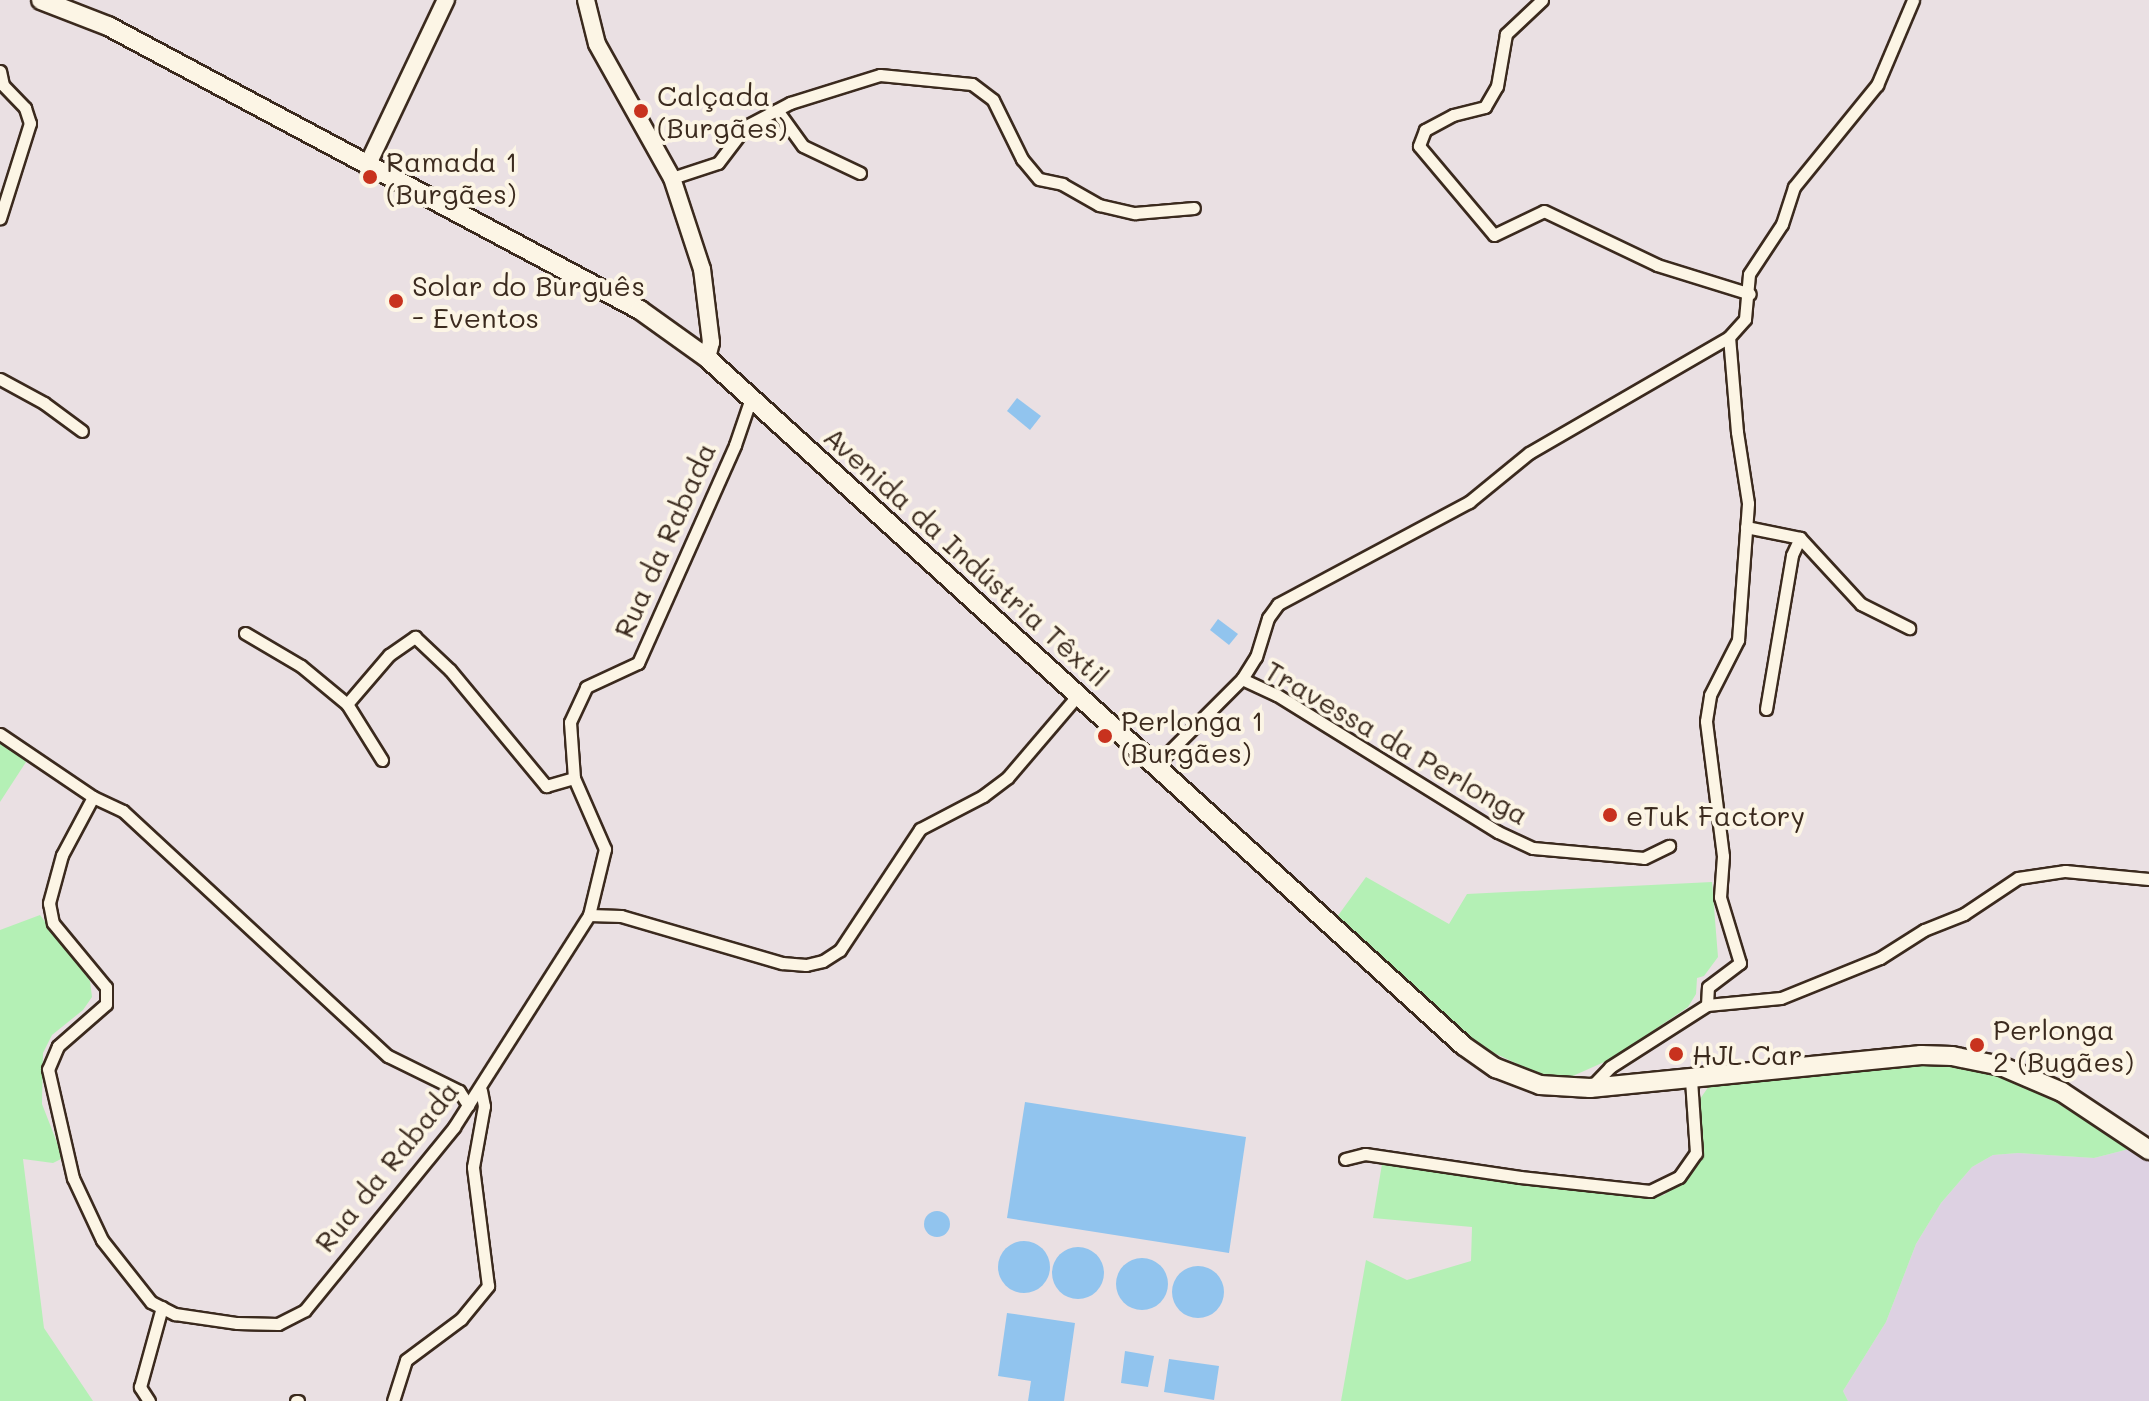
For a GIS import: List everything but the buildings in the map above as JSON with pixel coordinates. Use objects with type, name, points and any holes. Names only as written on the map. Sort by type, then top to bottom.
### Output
[{"type":"main road","name":"Avenida da Indústria Têxtil","points":[[41,0],[108,26],[640,310],[707,358],[1464,1046],[1496,1068],[1540,1085],[1590,1088],[1921,1055],[1952,1056],[2001,1066],[2062,1092],[2149,1150]]},
{"type":"street","points":[[367,166],[446,0]]},
{"type":"street","points":[[586,0],[597,44],[672,178],[702,269],[711,342],[707,358]]},
{"type":"street","points":[[1542,0],[1506,34],[1497,86],[1485,107],[1453,115],[1425,130],[1419,146],[1494,235],[1544,211],[1657,265],[1750,294]]},
{"type":"street","points":[[1156,765],[1242,679],[1256,657],[1268,618],[1278,604],[1469,502],[1529,453],[1729,337],[1745,319],[1750,294],[1749,274],[1782,224],[1794,187],[1877,85],[1913,0]]},
{"type":"street","points":[[0,71],[3,85],[25,108],[30,123],[0,218]]},
{"type":"street","points":[[672,178],[718,163],[746,126],[777,110],[880,75],[972,84],[993,100],[1022,159],[1039,179],[1062,184],[1099,205],[1135,213],[1194,208]]},
{"type":"street","points":[[777,110],[803,146],[860,173]]},
{"type":"street","points":[[1707,1005],[1708,987],[1740,963],[1720,897],[1723,856],[1706,721],[1710,695],[1738,640],[1748,503],[1737,432],[1729,337]]},
{"type":"street","points":[[0,379],[44,403],[82,431]]},
{"type":"street","name":"Rua da Rabada","points":[[93,797],[62,855],[49,903],[53,923],[106,987],[106,1004],[58,1046],[48,1069],[73,1178],[86,1211],[124,1271],[151,1302],[175,1314],[278,1324],[305,1310],[481,1090],[589,915],[605,849],[574,778],[570,722],[586,687],[638,663],[735,445],[751,398]]},
{"type":"street","points":[[1746,527],[1800,538],[1861,604],[1909,628]]},
{"type":"street","points":[[1766,709],[1792,555],[1800,538]]},
{"type":"street","points":[[245,633],[301,666],[347,704],[382,760]]},
{"type":"street","points":[[347,704],[389,655],[415,637],[450,670],[546,786],[574,778]]},
{"type":"street","name":"Travessa da Perlonga","points":[[1242,679],[1277,695],[1498,832],[1533,848],[1644,858],[1669,846]]},
{"type":"street","points":[[589,915],[621,916],[782,963],[806,965],[823,961],[840,950],[848,940],[920,829],[983,796],[1008,777],[1078,695]]},
{"type":"street","points":[[0,734],[93,797],[123,811],[388,1056],[459,1091],[468,1105]]},
{"type":"street","points":[[1590,1088],[1610,1067],[1707,1005],[1781,998],[1880,958],[1924,930],[1964,914],[2018,878],[2065,871],[2149,879]]},
{"type":"street","points":[[1345,1159],[1365,1154],[1520,1177],[1650,1191],[1679,1177],[1696,1153],[1691,1080]]},
{"type":"street","points":[[393,1401],[406,1360],[461,1319],[488,1286],[473,1167],[484,1106],[481,1090]]},
{"type":"street","points":[[149,1401],[140,1387],[162,1307]]},
{"type":"shaded area","points":[[2129,1149],[2149,1162],[2149,1401],[1848,1401],[1843,1391],[1886,1322],[1916,1244],[1941,1203],[1972,1167],[1993,1155],[2018,1153],[2094,1158]]},
{"type":"green space","points":[[0,738],[26,762],[0,802]]},
{"type":"green space","points":[[1366,877],[1449,924],[1467,894],[1712,882],[1718,957],[1704,976],[1697,978],[1696,994],[1688,1007],[1611,1059],[1566,1079],[1539,1074],[1477,1045],[1337,917]]},
{"type":"green space","points":[[40,915],[90,981],[92,997],[83,1010],[52,1035],[43,1053],[42,1104],[63,1158],[53,1163],[23,1159],[44,1328],[93,1401],[0,1401],[0,930]]},
{"type":"green space","points":[[1932,1063],[1983,1071],[2034,1088],[2129,1149],[2094,1158],[2018,1153],[1993,1155],[1972,1167],[1941,1203],[1916,1244],[1886,1322],[1843,1391],[1848,1401],[1341,1401],[1366,1260],[1407,1280],[1471,1261],[1472,1227],[1373,1218],[1382,1164],[1645,1198],[1664,1195],[1693,1170],[1700,1124],[1700,1099],[1709,1086]]},
{"type":"water","points":[[1017,398],[1041,416],[1030,430],[1007,411]]},
{"type":"water","points":[[1218,619],[1238,634],[1229,645],[1210,630]]},
{"type":"water","points":[[1025,1102],[1246,1137],[1229,1253],[1007,1218]]},
{"type":"water","points":[[937,1211],[946,1215],[950,1224],[946,1233],[937,1237],[928,1233],[924,1224],[928,1215]]},
{"type":"water","points":[[1024,1241],[1042,1249],[1050,1267],[1042,1285],[1024,1293],[1006,1285],[998,1267],[1006,1249]]},
{"type":"water","points":[[1078,1247],[1096,1255],[1104,1273],[1096,1291],[1078,1299],[1060,1291],[1052,1273],[1060,1255]]},
{"type":"water","points":[[1142,1258],[1160,1266],[1168,1284],[1160,1302],[1142,1310],[1124,1302],[1116,1284],[1124,1266]]},
{"type":"water","points":[[1198,1266],[1216,1274],[1224,1292],[1216,1310],[1198,1318],[1180,1310],[1172,1292],[1180,1274]]},
{"type":"water","points":[[1007,1313],[1075,1323],[1064,1401],[1028,1401],[1031,1381],[998,1376]]},
{"type":"water","points":[[1125,1351],[1154,1356],[1148,1387],[1121,1383]]},
{"type":"water","points":[[1169,1359],[1219,1366],[1214,1400],[1164,1392]]},
{"type":"place","name":"Calçada (Burgães)","points":[[641,111]]},
{"type":"place","name":"Ramada 1 (Burgães)","points":[[370,177]]},
{"type":"place","name":"Solar do Burguês - Eventos","points":[[396,301]]},
{"type":"place","name":"Perlonga 1 (Burgães)","points":[[1105,736]]},
{"type":"place","name":"eTuk Factory","points":[[1610,815]]},
{"type":"place","name":"Perlonga 2 (Bugães)","points":[[1977,1045]]},
{"type":"place","name":"HJL Car","points":[[1676,1054]]}]
